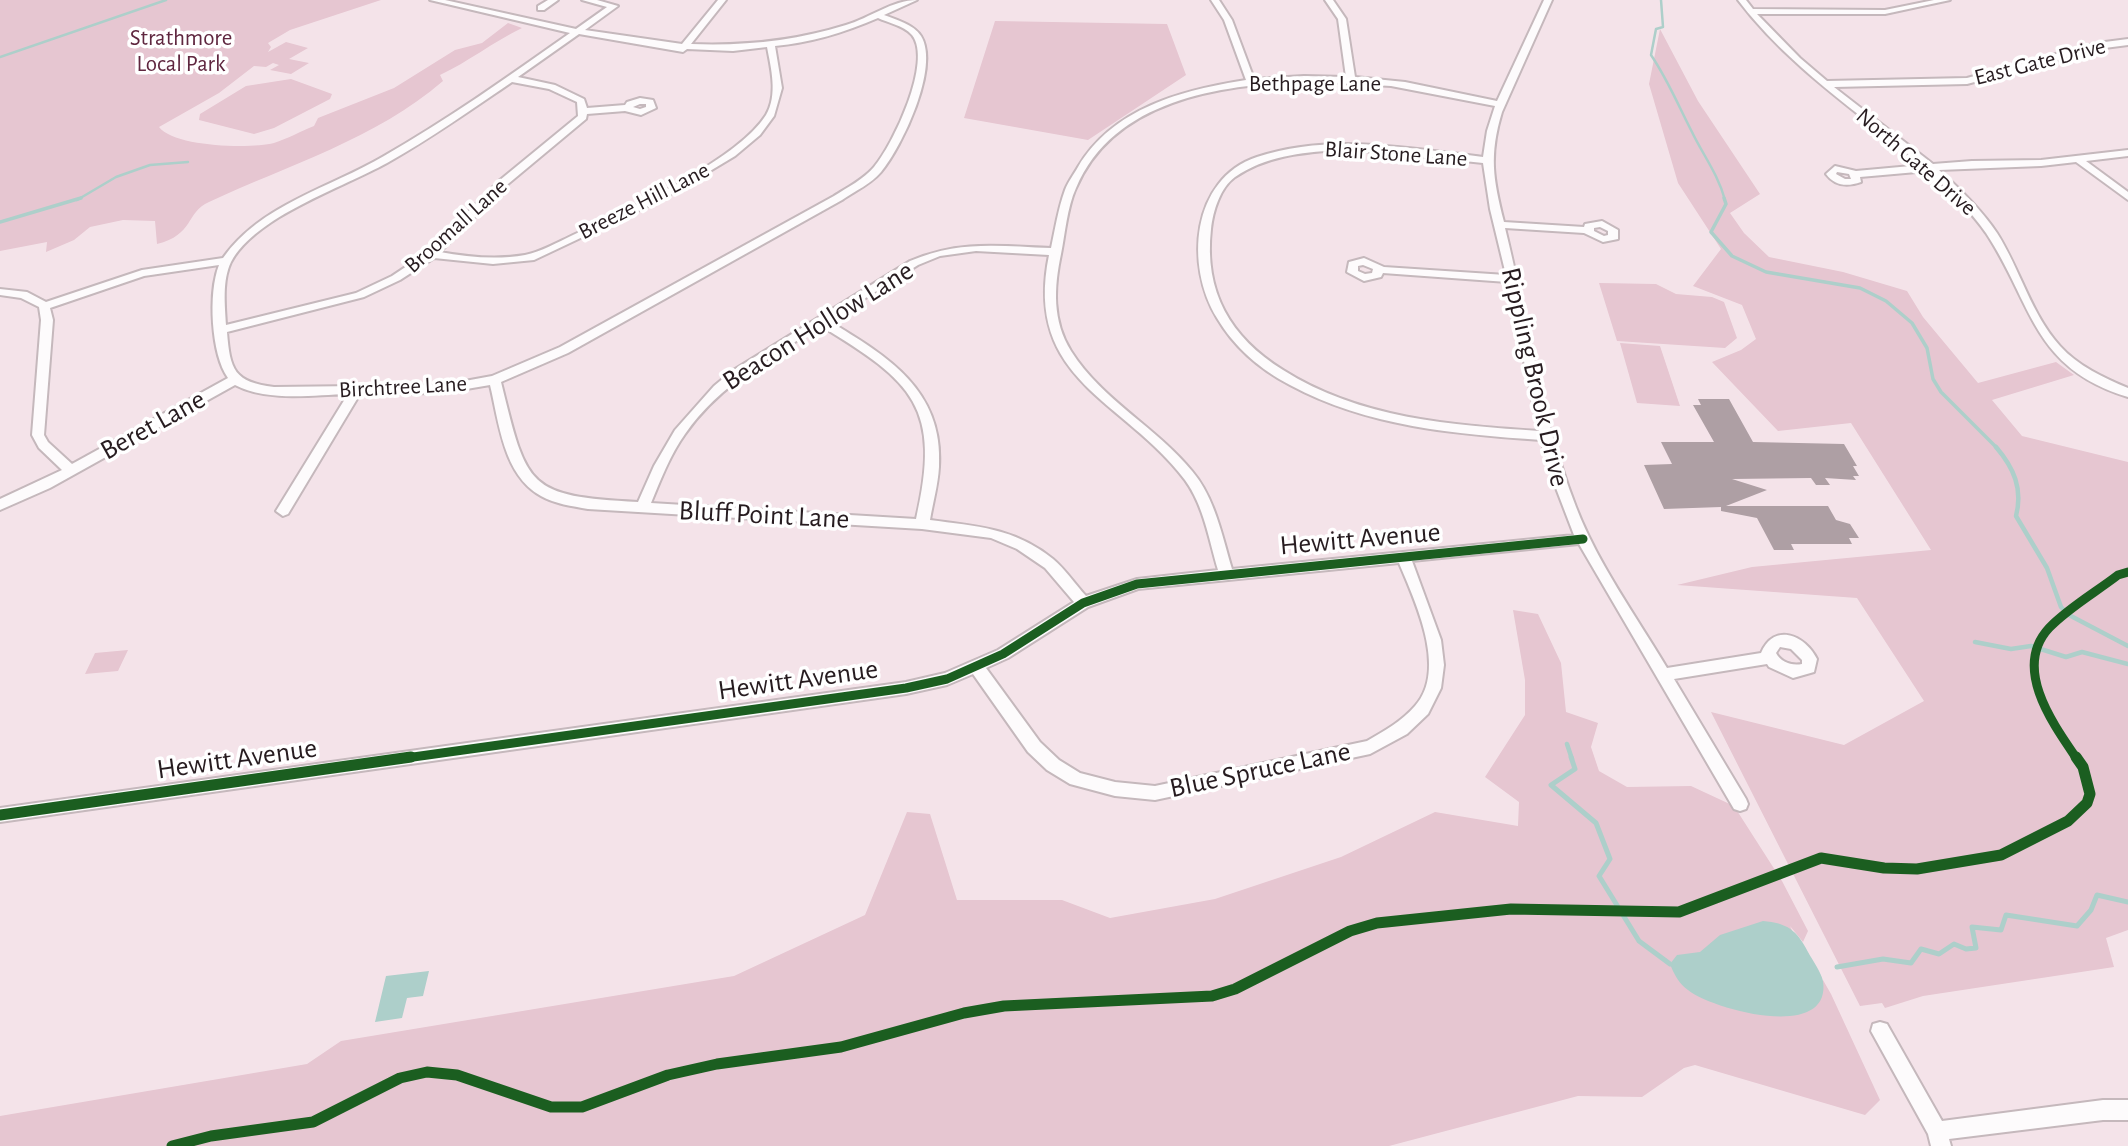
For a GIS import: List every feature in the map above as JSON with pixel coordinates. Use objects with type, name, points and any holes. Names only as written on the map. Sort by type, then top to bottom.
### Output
[{"type":"street","points":[[434,0],[683,49],[727,50],[771,46],[834,34],[913,0]]},
{"type":"street","points":[[541,8],[554,0]]},
{"type":"street","points":[[234,380],[223,363],[219,285],[226,261],[263,225],[377,164],[614,6],[586,0]]},
{"type":"street","points":[[683,49],[722,0]]},
{"type":"street","points":[[1215,0],[1228,20],[1251,82]]},
{"type":"street","points":[[1329,0],[1342,19],[1352,81]]},
{"type":"street","name":"Rippling Brook Drive","points":[[1548,0],[1501,105],[1488,148],[1500,225],[1545,436],[1563,497],[1583,540],[1740,804]]},
{"type":"street","name":"North Gate Drive","points":[[1742,0],[1779,43],[1927,168],[1982,220],[2049,341],[2083,369],[2128,393]]},
{"type":"street","points":[[1750,11],[1885,12],[1946,0]]},
{"type":"street","name":"Birchtree Lane","points":[[234,380],[253,389],[274,391],[356,391],[443,389],[495,380],[564,350],[838,198],[877,170],[894,148],[905,123],[923,47],[912,31],[881,16]]},
{"type":"street","name":"East Gate Drive","points":[[1825,84],[1967,81],[2097,46],[2128,42]]},
{"type":"street","name":"Breeze Hill Lane","points":[[432,254],[463,260],[502,262],[530,258],[733,155],[764,125],[775,104],[779,86],[771,46]]},
{"type":"street","points":[[508,78],[570,93],[581,101],[584,111],[628,107]]},
{"type":"street","name":"Bethpage Lane","points":[[1226,574],[1205,506],[1190,477],[1165,449],[1104,396],[1066,354],[1056,333],[1049,300],[1070,190],[1076,173],[1112,131],[1141,113],[1176,98],[1251,82],[1352,81],[1419,88],[1501,105]]},
{"type":"street","name":"Broomall Lane","points":[[221,330],[360,295],[396,278],[432,254],[504,182],[576,125],[584,111]]},
{"type":"street","name":"Blair Stone Lane","points":[[1488,161],[1341,146],[1293,150],[1258,162],[1223,184],[1212,200],[1206,221],[1205,282],[1227,326],[1243,343],[1293,382],[1334,401],[1413,424],[1545,436]]},
{"type":"street","points":[[1855,174],[2078,159],[2128,153]]},
{"type":"street","points":[[2078,159],[2128,197]]},
{"type":"street","points":[[1500,225],[1587,230]]},
{"type":"street","name":"Beacon Hollow Lane","points":[[643,508],[663,457],[693,412],[736,374],[914,263],[938,253],[976,248],[1057,252]]},
{"type":"street","points":[[0,292],[22,293],[34,297],[44,306],[142,273],[226,261]]},
{"type":"street","points":[[1380,270],[1512,279]]},
{"type":"street","name":"Beret Lane","points":[[44,306],[47,320],[38,435],[43,445],[71,470]]},
{"type":"street","points":[[822,322],[898,370],[926,411],[932,438],[933,463],[922,524]]},
{"type":"street","name":"Beret Lane","points":[[0,505],[71,470],[234,380]]},
{"type":"street","name":"Bluff Point Lane","points":[[495,380],[515,455],[540,489],[588,505],[922,524],[993,533],[1022,545],[1049,564],[1083,603]]},
{"type":"street","points":[[283,511],[356,391]]},
{"type":"street","name":"Hewitt Avenue","points":[[0,815],[906,688],[947,679],[1003,654],[1100,594],[1138,584],[1583,540]]},
{"type":"street","name":"Blue Spruce Lane","points":[[976,666],[1034,747],[1053,765],[1076,779],[1115,789],[1155,793],[1370,747],[1396,735],[1423,711],[1438,673],[1434,632],[1404,558]]},
{"type":"street","points":[[1664,675],[1770,657]]},
{"type":"street","points":[[1880,1031],[1939,1138],[2103,1110],[2128,1110]]},
{"type":"green space","name":"Strathmore Local Park","points":[[0,0],[381,0],[290,30],[268,43],[271,47],[268,52],[286,42],[308,48],[289,59],[309,63],[291,74],[270,70],[279,65],[273,63],[266,67],[254,66],[219,93],[159,127],[167,134],[180,139],[231,146],[263,145],[284,139],[314,126],[318,118],[394,88],[455,50],[482,43],[508,23],[522,28],[440,75],[443,81],[389,119],[330,149],[202,206],[184,229],[169,240],[157,244],[155,221],[123,220],[90,227],[74,240],[46,252],[47,242],[0,251]]},
{"type":"green space","points":[[995,21],[1167,24],[1186,75],[1088,140],[964,118]]},
{"type":"green space","points":[[1660,29],[1698,101],[1760,194],[1730,213],[1744,233],[1769,257],[1843,272],[1907,291],[1923,317],[1978,383],[2056,362],[2074,375],[1992,400],[2022,436],[2128,462],[2128,930],[2106,938],[2114,967],[1923,996],[1885,1008],[1882,1003],[1860,1006],[1711,712],[1844,745],[1924,701],[1857,598],[1677,585],[1752,567],[1931,550],[1851,423],[1778,431],[1712,362],[1741,350],[1756,339],[1742,305],[1693,286],[1721,249],[1678,183],[1649,84]]},
{"type":"green space","points":[[291,79],[332,94],[330,99],[274,128],[254,134],[199,120],[200,114],[246,86]]},
{"type":"green space","points":[[1599,283],[1656,284],[1676,294],[1712,297],[1724,302],[1737,338],[1725,348],[1617,341]]},
{"type":"green space","points":[[1620,343],[1660,346],[1680,406],[1637,403]]},
{"type":"green space","points":[[1513,610],[1538,614],[1561,663],[1566,712],[1598,723],[1591,747],[1599,771],[1627,787],[1691,786],[1734,806],[1782,881],[1808,931],[1803,942],[1790,926],[1822,995],[1823,980],[1831,994],[1880,1100],[1865,1115],[1695,1065],[1684,1068],[1642,1097],[1578,1096],[1389,1146],[0,1146],[0,1116],[307,1064],[341,1041],[734,976],[865,915],[907,812],[930,814],[957,900],[1062,900],[1110,918],[1215,899],[1341,857],[1435,812],[1518,826],[1519,802],[1485,777],[1525,715],[1525,680]]},
{"type":"green space","points":[[128,650],[118,671],[85,674],[95,653]]},
{"type":"shaded area","points":[[1763,921],[1785,926],[1795,933],[1819,970],[1823,981],[1821,1000],[1809,1011],[1791,1016],[1744,1012],[1701,998],[1679,982],[1670,964],[1677,955],[1700,952],[1720,935]]},
{"type":"shaded area","points":[[429,971],[423,996],[407,998],[402,1018],[375,1022],[386,976]]},
{"type":"building","points":[[1698,399],[1729,399],[1753,442],[1844,444],[1857,466],[1853,466],[1859,476],[1853,476],[1856,480],[1825,478],[1830,485],[1816,485],[1811,478],[1732,479],[1767,490],[1726,506],[1828,506],[1836,520],[1850,524],[1859,538],[1849,538],[1852,544],[1791,544],[1794,550],[1774,550],[1757,518],[1721,511],[1721,507],[1664,509],[1644,465],[1672,464],[1661,442],[1714,442],[1693,405],[1701,405]]},
{"type":"waterway","points":[[0,57],[166,0]]},
{"type":"waterway","points":[[1661,0],[1663,27],[1656,29],[1651,55],[1714,173],[1725,200]]},
{"type":"waterway","points":[[80,198],[116,177],[150,165],[188,162]]},
{"type":"waterway","points":[[0,222],[80,198]]},
{"type":"waterway","points":[[1724,198],[1726,204],[1711,232],[1732,256],[1766,272],[1860,288],[1886,301],[1912,323],[1927,348],[1933,379],[1941,392],[1996,447]]},
{"type":"waterway","points":[[1996,447],[2008,463],[2015,479],[2018,497],[2016,516],[2047,568],[2061,607],[2069,615],[2128,646]]},
{"type":"waterway","points":[[1975,642],[2011,649],[2031,646],[2066,657],[2082,652],[2128,664]]},
{"type":"waterway","points":[[1567,744],[1572,759]]},
{"type":"waterway","points":[[1571,757],[1575,769],[1551,785],[1596,823],[1610,859],[1599,876],[1639,941],[1670,964]]},
{"type":"waterway","points":[[1837,967],[1883,959],[1911,963],[1921,949],[1939,954],[1954,944],[1966,949],[1976,948],[1972,927],[2001,930],[2006,915],[2077,926],[2091,910],[2097,895],[2128,902]]},
{"type":"cycle path","points":[[0,815],[906,688],[947,679],[1003,654],[1083,603],[1137,584],[1583,539]]},
{"type":"cycle path","points":[[172,1146],[211,1136],[313,1122],[400,1078],[427,1072],[457,1075],[551,1107],[582,1107],[668,1075],[717,1064],[841,1047],[964,1013],[1004,1006],[1212,996],[1235,989],[1350,931],[1377,923],[1511,909],[1679,912],[1821,858],[1884,868],[1917,869],[1978,861],[2001,855],[2068,821],[2087,803],[2090,794],[2083,767],[2053,724],[2039,696],[2035,656],[2039,642],[2050,627],[2118,575],[2128,572]]}]
